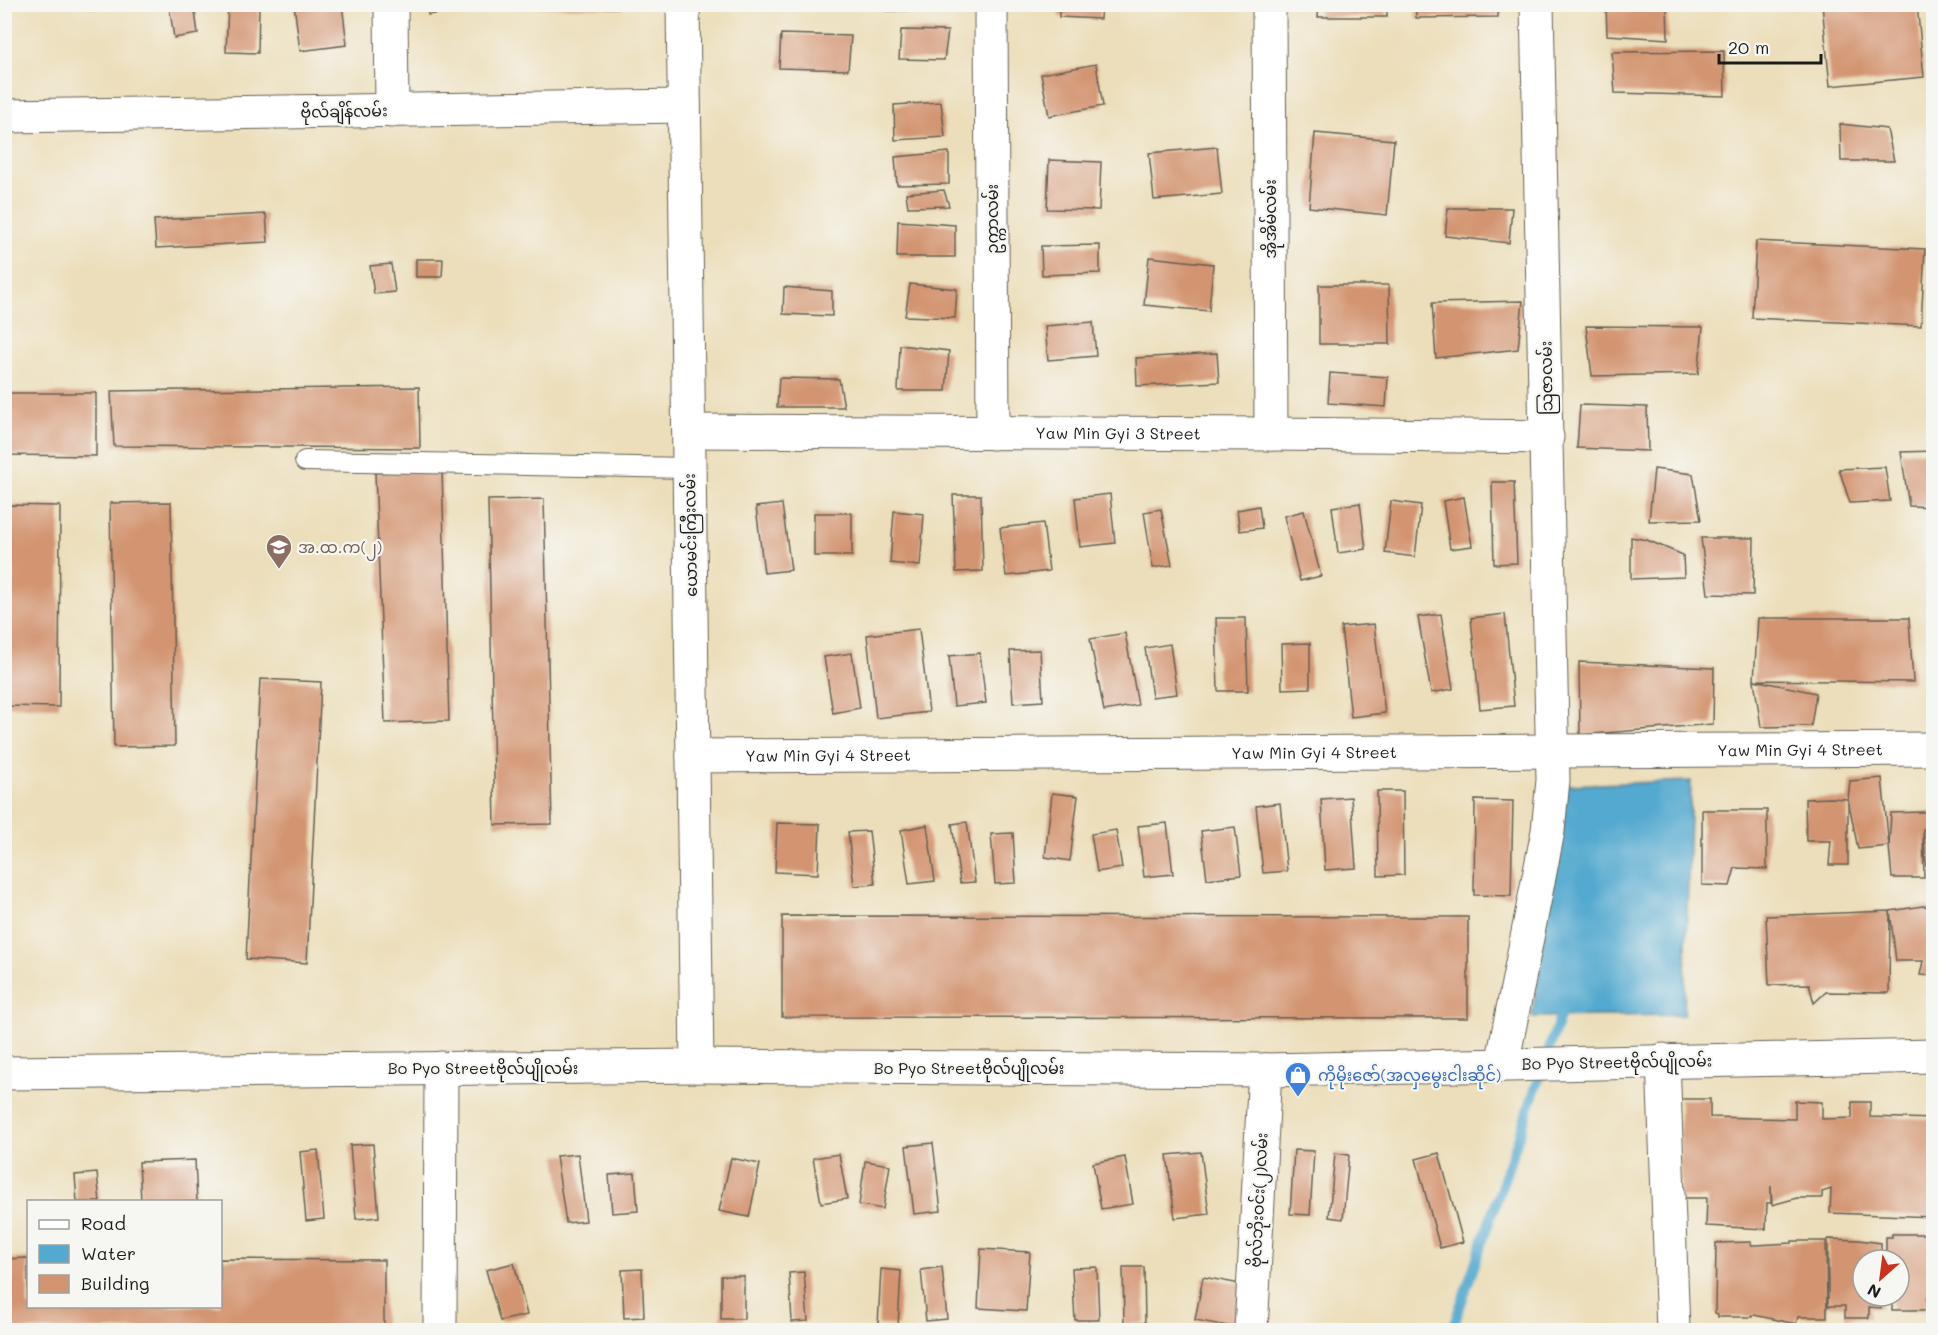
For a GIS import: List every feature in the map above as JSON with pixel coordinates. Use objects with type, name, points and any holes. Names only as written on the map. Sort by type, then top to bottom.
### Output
[{"type":"street","points":[[391,4],[392,111]]},
{"type":"street","name":"ယောမင်းကြီးလမ်း","points":[[683,4],[697,1066]]},
{"type":"street","name":"ဥက္ကာလမ်း","points":[[991,4],[993,433]]},
{"type":"street","name":"အိုအိမ်လမ်း","points":[[1269,4],[1271,434]]},
{"type":"street","name":"သြဇာလမ်း","points":[[1502,1065],[1549,824],[1554,752],[1537,4]]},
{"type":"street","name":"ဗိုလ်ချိန်လမ်း","points":[[4,116],[684,106]]},
{"type":"street","name":"Yaw Min Gyi 3 Street","points":[[689,431],[1547,437]]},
{"type":"street","name":"Yaw Min Gyi 4 Street","points":[[693,756],[1934,749]]},
{"type":"street","name":"Bo Pyo Streetဗိုလ်ပျိုလမ်း","points":[[4,1073],[697,1066],[1265,1070],[1934,1056]]},
{"type":"street","points":[[1663,1060],[1673,1330]]},
{"type":"street","points":[[440,1330],[441,1068]]},
{"type":"street","name":"ဗိုလ်ဘိုးဝင်း(၂)လမ်း","points":[[1251,1330],[1265,1070]]},
{"type":"lane","points":[[304,461],[689,468]]},
{"type":"water","points":[[1691,781],[1684,1015],[1532,1017],[1564,785]]},
{"type":"building","points":[[4,4],[7,4],[6,22],[4,22]]},
{"type":"building","points":[[90,4],[128,4],[128,6],[90,8]]},
{"type":"building","points":[[169,4],[194,4],[198,34],[174,38]]},
{"type":"building","points":[[228,4],[259,4],[258,53],[226,52]]},
{"type":"building","points":[[294,4],[342,4],[347,45],[300,51]]},
{"type":"building","points":[[427,4],[484,4],[484,6],[428,15]]},
{"type":"building","points":[[523,4],[623,4],[623,8],[523,7]]},
{"type":"building","points":[[885,4],[940,4],[941,10],[885,11]]},
{"type":"building","points":[[1059,4],[1101,4],[1100,19],[1059,17]]},
{"type":"building","points":[[1319,4],[1387,4],[1387,17],[1318,17]]},
{"type":"building","points":[[1606,4],[1667,4],[1668,39],[1607,35]]},
{"type":"building","points":[[1822,4],[1917,4],[1924,77],[1830,86]]},
{"type":"building","points":[[1416,5],[1498,5],[1498,17],[1416,18]]},
{"type":"building","points":[[901,30],[948,31],[944,60],[899,59]]},
{"type":"building","points":[[781,34],[851,36],[848,70],[779,68]]},
{"type":"building","points":[[1724,51],[1725,96],[1615,93],[1612,52]]},
{"type":"building","points":[[1096,64],[1103,106],[1049,116],[1041,74]]},
{"type":"building","points":[[941,102],[945,137],[895,140],[894,105]]},
{"type":"building","points":[[1840,124],[1887,129],[1894,161],[1841,161]]},
{"type":"building","points":[[1315,133],[1394,140],[1387,215],[1309,207]]},
{"type":"building","points":[[1217,147],[1222,194],[1154,200],[1149,153]]},
{"type":"building","points":[[949,152],[949,184],[897,185],[895,157]]},
{"type":"building","points":[[1049,160],[1101,162],[1099,210],[1047,209]]},
{"type":"building","points":[[944,190],[949,206],[908,207],[906,193]]},
{"type":"building","points":[[1448,208],[1512,208],[1509,243],[1445,236]]},
{"type":"building","points":[[266,214],[268,242],[156,248],[154,220]]},
{"type":"building","points":[[898,221],[955,225],[955,257],[897,257]]},
{"type":"building","points":[[1756,241],[1925,249],[1921,326],[1752,318]]},
{"type":"building","points":[[1100,245],[1100,273],[1042,275],[1041,246]]},
{"type":"building","points":[[1149,257],[1213,264],[1209,311],[1144,305]]},
{"type":"building","points":[[416,259],[443,259],[442,277],[416,277]]},
{"type":"building","points":[[391,264],[395,292],[374,294],[370,266]]},
{"type":"building","points":[[910,284],[957,289],[955,318],[905,316]]},
{"type":"building","points":[[1319,285],[1389,285],[1390,344],[1319,344]]},
{"type":"building","points":[[784,287],[832,291],[832,316],[783,314]]},
{"type":"building","points":[[1523,301],[1518,349],[1436,358],[1432,303]]},
{"type":"building","points":[[1093,322],[1096,356],[1048,360],[1045,326]]},
{"type":"building","points":[[1586,326],[1703,327],[1698,374],[1592,376]]},
{"type":"building","points":[[900,345],[949,351],[946,391],[898,391]]},
{"type":"building","points":[[1217,353],[1219,382],[1137,386],[1136,358]]},
{"type":"building","points":[[1330,373],[1388,377],[1386,407],[1328,403]]},
{"type":"building","points":[[779,378],[839,379],[844,407],[777,407]]},
{"type":"building","points":[[419,387],[420,448],[114,446],[111,391]]},
{"type":"building","points":[[4,393],[96,393],[96,456],[4,455]]},
{"type":"building","points":[[1580,405],[1647,407],[1648,451],[1577,448]]},
{"type":"building","points":[[1934,451],[1934,507],[1909,506],[1901,452]]},
{"type":"building","points":[[1885,467],[1890,501],[1850,503],[1839,469]]},
{"type":"building","points":[[1654,469],[1693,474],[1701,520],[1649,521]]},
{"type":"building","points":[[442,470],[449,721],[385,723],[375,473]]},
{"type":"building","points":[[1492,482],[1514,482],[1517,563],[1494,564]]},
{"type":"building","points":[[1110,494],[1115,543],[1080,547],[1075,498]]},
{"type":"building","points":[[953,495],[981,495],[983,571],[956,572]]},
{"type":"building","points":[[1464,497],[1472,546],[1450,549],[1443,501]]},
{"type":"building","points":[[544,499],[552,824],[495,825],[488,500]]},
{"type":"building","points":[[1391,501],[1421,505],[1415,557],[1385,553]]},
{"type":"building","points":[[171,502],[175,746],[114,747],[110,503]]},
{"type":"building","points":[[1360,503],[1366,549],[1338,553],[1332,507]]},
{"type":"building","points":[[782,504],[791,570],[764,573],[756,507]]},
{"type":"building","points":[[4,505],[60,506],[59,707],[4,706]]},
{"type":"building","points":[[1259,506],[1262,528],[1240,531],[1237,510]]},
{"type":"building","points":[[1161,509],[1172,565],[1153,568],[1144,512]]},
{"type":"building","points":[[894,511],[924,514],[920,566],[890,563]]},
{"type":"building","points":[[1304,511],[1321,576],[1300,581],[1284,516]]},
{"type":"building","points":[[814,513],[852,513],[852,556],[814,556]]},
{"type":"building","points":[[1043,523],[1049,571],[1006,576],[1000,528]]},
{"type":"building","points":[[1631,537],[1647,540],[1683,555],[1684,577],[1631,579]]},
{"type":"building","points":[[1701,538],[1754,538],[1753,595],[1708,594]]},
{"type":"building","points":[[1441,614],[1453,689],[1431,693],[1418,617]]},
{"type":"building","points":[[1505,614],[1514,706],[1480,709],[1471,618]]},
{"type":"building","points":[[1216,618],[1246,618],[1248,691],[1218,691]]},
{"type":"building","points":[[1758,618],[1909,618],[1913,682],[1754,680]]},
{"type":"building","points":[[1374,624],[1385,713],[1351,717],[1341,627]]},
{"type":"building","points":[[919,629],[929,712],[876,718],[867,635]]},
{"type":"building","points":[[1125,633],[1138,705],[1104,711],[1090,639]]},
{"type":"building","points":[[1310,643],[1310,688],[1282,689],[1281,644]]},
{"type":"building","points":[[1170,644],[1177,694],[1152,697],[1145,648]]},
{"type":"building","points":[[1040,650],[1043,701],[1013,703],[1010,651]]},
{"type":"building","points":[[852,653],[860,708],[833,713],[824,657]]},
{"type":"building","points":[[980,653],[986,703],[954,706],[949,656]]},
{"type":"building","points":[[1579,662],[1714,668],[1713,724],[1580,735]]},
{"type":"building","points":[[260,679],[321,682],[307,963],[246,959]]},
{"type":"building","points":[[1754,680],[1816,693],[1811,726],[1761,727]]},
{"type":"building","points":[[1882,778],[1889,846],[1858,849],[1848,799],[1850,781]]},
{"type":"building","points":[[1377,791],[1403,791],[1404,875],[1378,876]]},
{"type":"building","points":[[1052,793],[1078,796],[1070,861],[1045,857]]},
{"type":"building","points":[[1351,797],[1356,868],[1325,870],[1321,799]]},
{"type":"building","points":[[1805,799],[1848,799],[1848,865],[1829,865],[1831,841],[1806,841]]},
{"type":"building","points":[[1475,800],[1513,801],[1511,896],[1474,895]]},
{"type":"building","points":[[1280,803],[1287,871],[1263,873],[1256,806]]},
{"type":"building","points":[[1702,810],[1767,810],[1767,869],[1735,868],[1730,886],[1702,885]]},
{"type":"building","points":[[1934,812],[1934,866],[1926,866],[1923,828],[1924,878],[1892,878],[1889,846],[1891,813]]},
{"type":"building","points":[[967,822],[975,882],[960,883],[952,824]]},
{"type":"building","points":[[777,823],[820,824],[818,874],[775,872]]},
{"type":"building","points":[[1167,823],[1173,874],[1144,877],[1138,826]]},
{"type":"building","points":[[927,825],[935,881],[909,884],[901,830]]},
{"type":"building","points":[[1235,827],[1241,875],[1207,879],[1201,831]]},
{"type":"building","points":[[1116,830],[1122,868],[1097,872],[1091,834]]},
{"type":"building","points":[[869,831],[875,884],[854,886],[848,832]]},
{"type":"building","points":[[1013,833],[1016,883],[995,884],[991,834]]},
{"type":"building","points":[[1923,906],[1934,907],[1934,976],[1920,975],[1923,961],[1896,961],[1890,911]]},
{"type":"building","points":[[1890,911],[1889,993],[1826,992],[1814,1003],[1809,984],[1769,985],[1766,916]]},
{"type":"building","points":[[782,916],[1468,917],[1468,1018],[782,1017]]},
{"type":"building","points":[[1680,1099],[1710,1099],[1710,1117],[1795,1119],[1795,1101],[1822,1102],[1822,1119],[1852,1118],[1852,1102],[1870,1102],[1870,1117],[1934,1119],[1934,1217],[1830,1213],[1831,1189],[1822,1192],[1822,1198],[1797,1198],[1772,1205],[1771,1186],[1771,1203],[1767,1203],[1766,1229],[1706,1226],[1707,1198],[1680,1198]]},
{"type":"building","points":[[933,1143],[941,1211],[914,1214],[906,1146]]},
{"type":"building","points":[[373,1144],[379,1217],[356,1219],[350,1145]]},
{"type":"building","points":[[318,1150],[324,1219],[306,1221],[300,1152]]},
{"type":"building","points":[[1294,1150],[1314,1151],[1310,1215],[1290,1214]]},
{"type":"building","points":[[1201,1152],[1209,1214],[1175,1218],[1167,1155]]},
{"type":"building","points":[[1335,1153],[1349,1155],[1343,1219],[1329,1217]]},
{"type":"building","points":[[1439,1153],[1463,1242],[1440,1248],[1416,1159]]},
{"type":"building","points":[[578,1154],[586,1221],[566,1223],[556,1156]]},
{"type":"building","points":[[839,1154],[847,1199],[821,1203],[813,1158]]},
{"type":"building","points":[[1125,1157],[1133,1204],[1101,1209],[1093,1163]]},
{"type":"building","points":[[731,1158],[760,1164],[749,1217],[719,1211]]},
{"type":"building","points":[[195,1160],[197,1200],[141,1200],[139,1162]]},
{"type":"building","points":[[865,1161],[890,1165],[883,1209],[859,1205]]},
{"type":"building","points":[[97,1173],[100,1200],[77,1200],[75,1175]]},
{"type":"building","points":[[635,1173],[638,1211],[612,1213],[609,1175]]},
{"type":"building","points":[[1892,1234],[1934,1234],[1934,1299],[1927,1299],[1927,1310],[1892,1310],[1892,1308],[1911,1308],[1911,1248],[1886,1248],[1886,1237],[1892,1237]]},
{"type":"building","points":[[1828,1239],[1881,1243],[1881,1248],[1851,1248],[1851,1308],[1869,1308],[1869,1318],[1845,1318],[1845,1306],[1828,1306]]},
{"type":"building","points":[[1792,1241],[1826,1241],[1827,1317],[1798,1317],[1796,1324],[1754,1315],[1752,1317],[1718,1317],[1715,1313],[1716,1243],[1751,1242],[1751,1245],[1756,1245],[1792,1243]]},
{"type":"building","points":[[981,1249],[1030,1252],[1026,1311],[978,1308]]},
{"type":"building","points":[[27,1258],[27,1308],[222,1308],[222,1259],[384,1260],[384,1330],[4,1330],[4,1259]]},
{"type":"building","points":[[514,1263],[527,1315],[500,1321],[486,1270]]},
{"type":"building","points":[[942,1267],[947,1319],[926,1321],[921,1270]]},
{"type":"building","points":[[1097,1267],[1099,1320],[1075,1320],[1072,1268]]},
{"type":"building","points":[[1123,1267],[1144,1267],[1145,1323],[1124,1324]]},
{"type":"building","points":[[642,1269],[644,1317],[624,1318],[622,1270]]},
{"type":"building","points":[[881,1269],[901,1271],[898,1326],[878,1325]]},
{"type":"building","points":[[804,1272],[808,1321],[792,1322],[789,1273]]},
{"type":"building","points":[[721,1276],[744,1276],[744,1319],[721,1319]]},
{"type":"building","points":[[1203,1277],[1246,1285],[1238,1328],[1195,1320]]},
{"type":"waterway","points":[[1452,1330],[1560,1017]]},
{"type":"place","name":"အ.ထ.က(၂)","points":[[279,570]]},
{"type":"place","name":"ကိုမိုးဇော်(အလှမွေးငါးဆိုင်)","points":[[1298,1098]]}]
